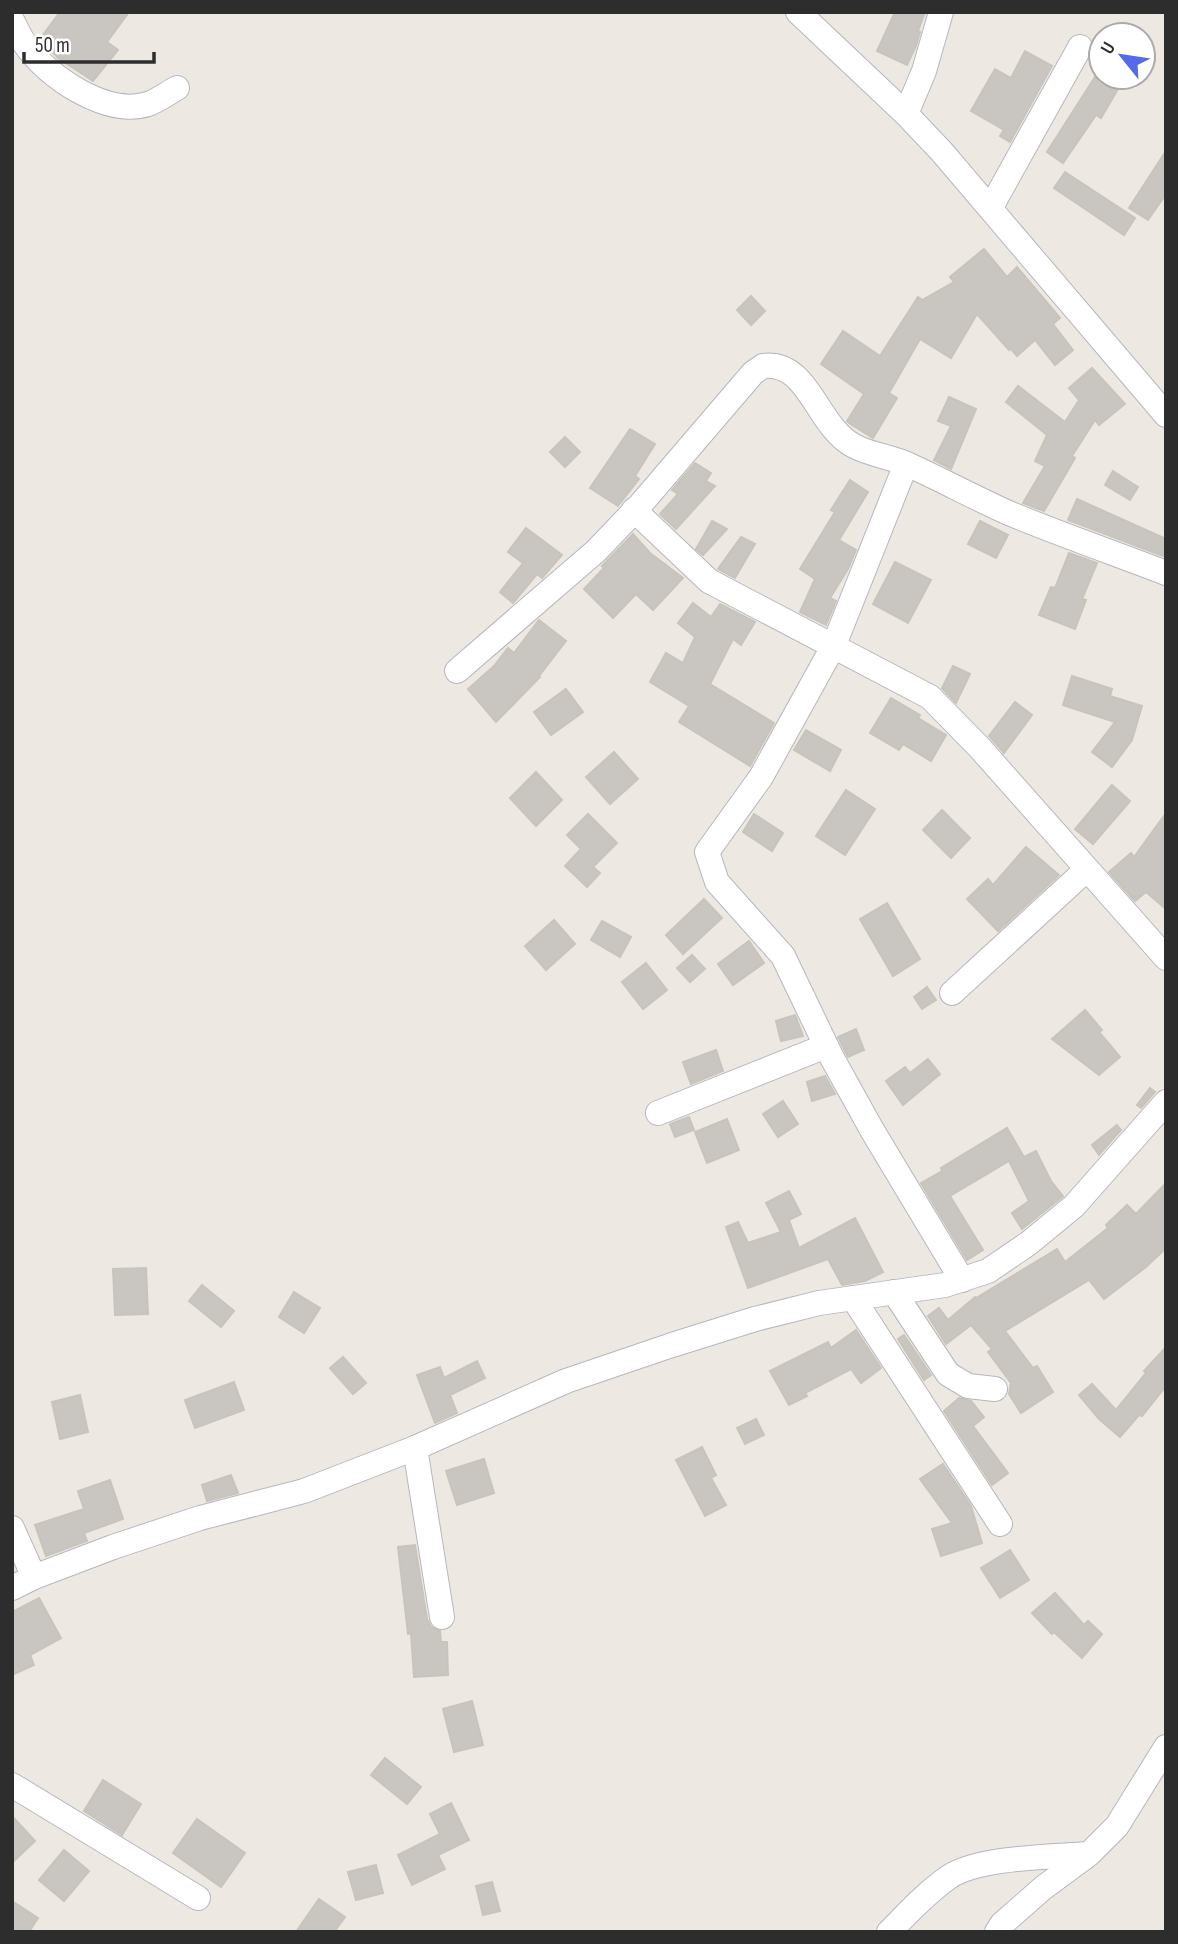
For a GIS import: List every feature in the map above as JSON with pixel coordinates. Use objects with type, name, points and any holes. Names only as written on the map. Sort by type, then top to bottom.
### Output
[{"type":"street","points":[[12,13],[21,12]]},
{"type":"street","points":[[798,12],[906,114],[991,207],[1166,415]]},
{"type":"street","points":[[906,114],[924,71],[941,12]]},
{"type":"street","points":[[12,20],[26,46],[50,69],[73,87],[100,102],[122,106],[147,104],[177,88]]},
{"type":"street","points":[[991,207],[1080,47]]},
{"type":"street","points":[[457,671],[596,551],[753,373],[763,366],[783,367],[798,377],[817,408],[841,436],[854,446],[906,464],[1011,514],[1166,573]]},
{"type":"street","points":[[906,464],[834,645],[761,777],[707,852],[717,882],[783,956],[826,1046],[872,1130],[962,1280]]},
{"type":"street","points":[[634,510],[709,581],[930,697],[979,747],[1166,958]]},
{"type":"street","points":[[952,993],[1086,870]]},
{"type":"street","points":[[659,1113],[826,1046]]},
{"type":"street","points":[[12,1528],[23,1583],[200,1518],[303,1491],[415,1448],[566,1381],[672,1345],[755,1319],[819,1303],[945,1285],[988,1271],[1029,1243],[1074,1206],[1166,1102]]},
{"type":"street","points":[[894,1292],[948,1374],[968,1387],[995,1389]]},
{"type":"street","points":[[853,1298],[1000,1524]]},
{"type":"street","points":[[415,1448],[442,1617]]},
{"type":"street","points":[[997,1932],[1002,1924],[1043,1888],[1089,1854],[1116,1826],[1166,1747]]},
{"type":"street","points":[[12,1785],[198,1898]]},
{"type":"street","points":[[889,1932],[920,1900],[951,1875],[971,1868],[1016,1860],[1089,1854]]},
{"type":"building","points":[[60,12],[129,12],[107,42],[118,50],[93,81],[58,58],[40,39]]},
{"type":"building","points":[[895,12],[925,12],[916,46],[907,65],[877,51]]},
{"type":"building","points":[[1025,51],[1052,66],[1010,142],[1000,136],[1004,130],[971,111],[995,69],[1011,78]]},
{"type":"building","points":[[1087,90],[1117,91],[1101,118],[1096,115],[1063,163],[1047,152]]},
{"type":"building","points":[[1166,151],[1166,194],[1148,220],[1129,208]]},
{"type":"building","points":[[1065,172],[1135,218],[1124,235],[1054,188]]},
{"type":"building","points":[[984,249],[1007,277],[1017,267],[1060,318],[1053,324],[1073,350],[1055,365],[1035,340],[1017,356],[977,314],[951,358],[920,339],[889,393],[897,398],[873,438],[849,423],[847,421],[864,394],[821,364],[843,331],[880,356],[918,297],[922,300],[954,282],[950,277]]},
{"type":"building","points":[[751,296],[765,311],[751,325],[737,310]]},
{"type":"building","points":[[1092,368],[1125,404],[1099,425],[1095,420],[1072,456],[1075,458],[1044,511],[1023,503],[1045,466],[1035,461],[1047,435],[1006,402],[1018,386],[1065,422],[1079,400],[1069,388]]},
{"type":"building","points":[[949,397],[976,409],[951,469],[934,460],[951,426],[938,421]]},
{"type":"building","points":[[630,429],[655,444],[635,476],[639,479],[618,506],[590,488]]},
{"type":"building","points":[[565,437],[580,452],[565,467],[550,452]]},
{"type":"building","points":[[695,463],[711,473],[706,481],[715,486],[676,529],[660,514],[678,494],[672,490]]},
{"type":"building","points":[[1113,471],[1138,487],[1130,500],[1105,485]]},
{"type":"building","points":[[850,480],[868,492],[839,540],[856,550],[830,598],[836,601],[826,625],[800,612],[815,579],[800,569],[835,512],[831,510]]},
{"type":"building","points":[[1077,499],[1166,539],[1166,557],[1068,520]]},
{"type":"building","points":[[712,521],[727,529],[703,555],[696,549]]},
{"type":"building","points":[[980,521],[1008,535],[996,558],[968,544]]},
{"type":"building","points":[[526,528],[562,555],[542,578],[537,574],[513,603],[500,592],[523,563],[508,552]]},
{"type":"building","points":[[633,534],[650,553],[683,578],[653,610],[636,594],[613,618],[584,589]]},
{"type":"building","points":[[741,537],[755,544],[735,578],[718,569]]},
{"type":"building","points":[[1069,553],[1097,563],[1082,599],[1086,600],[1075,629],[1039,615],[1051,587],[1055,588]]},
{"type":"building","points":[[895,562],[931,580],[908,623],[873,604]]},
{"type":"building","points":[[693,603],[711,617],[720,604],[755,622],[741,645],[733,639],[710,684],[774,723],[750,766],[679,722],[689,706],[650,682],[666,653],[683,663],[695,637],[678,623]]},
{"type":"building","points":[[539,620],[566,641],[540,677],[496,722],[468,689],[494,666],[508,648],[514,653]]},
{"type":"building","points":[[953,666],[970,674],[956,703],[942,688]]},
{"type":"building","points":[[1072,676],[1112,689],[1110,696],[1142,706],[1132,740],[1112,767],[1092,752],[1115,722],[1063,705]]},
{"type":"building","points":[[566,689],[583,712],[551,735],[534,712]]},
{"type":"building","points":[[891,698],[946,735],[931,761],[903,744],[899,750],[870,733]]},
{"type":"building","points":[[1015,702],[1032,715],[1004,753],[989,736]]},
{"type":"building","points":[[806,730],[841,750],[830,771],[794,750]]},
{"type":"building","points":[[614,752],[638,779],[610,804],[586,777]]},
{"type":"building","points":[[536,772],[562,800],[536,826],[510,798]]},
{"type":"building","points":[[1112,785],[1130,801],[1093,844],[1075,829]]},
{"type":"building","points":[[846,790],[875,809],[845,855],[816,836]]},
{"type":"building","points":[[942,810],[970,838],[951,858],[923,830]]},
{"type":"building","points":[[1166,813],[1166,909],[1146,892],[1135,901],[1109,872],[1131,853],[1134,857]]},
{"type":"building","points":[[588,814],[617,843],[593,867],[600,873],[587,887],[565,866],[581,849],[567,835]]},
{"type":"building","points":[[754,814],[783,833],[772,851],[743,832]]},
{"type":"building","points":[[1026,847],[1059,875],[998,931],[967,899],[988,879],[993,885]]},
{"type":"building","points":[[704,899],[722,918],[683,954],[666,935]]},
{"type":"building","points":[[887,903],[920,959],[893,976],[860,919]]},
{"type":"building","points":[[554,920],[575,944],[546,970],[525,946]]},
{"type":"building","points":[[602,921],[631,937],[620,957],[591,940]]},
{"type":"building","points":[[749,941],[764,963],[733,985],[718,964]]},
{"type":"building","points":[[692,955],[705,969],[690,982],[677,968]]},
{"type":"building","points":[[646,963],[667,990],[643,1009],[622,982]]},
{"type":"building","points":[[927,987],[936,1000],[922,1009],[914,997]]},
{"type":"building","points":[[1085,1010],[1120,1057],[1099,1075],[1052,1039]]},
{"type":"building","points":[[795,1015],[803,1036],[781,1041],[776,1021]]},
{"type":"building","points":[[856,1029],[864,1050],[848,1057],[838,1037]]},
{"type":"building","points":[[716,1050],[723,1071],[691,1084],[683,1062]]},
{"type":"building","points":[[928,1059],[940,1074],[903,1105],[886,1081],[905,1067],[910,1073]]},
{"type":"building","points":[[825,1076],[835,1094],[812,1101],[807,1082]]},
{"type":"building","points":[[1150,1088],[1155,1092],[1141,1108],[1137,1105]]},
{"type":"building","points":[[783,1101],[798,1124],[778,1137],[763,1114]]},
{"type":"building","points":[[689,1117],[694,1130],[675,1137],[670,1124]]},
{"type":"building","points":[[727,1119],[739,1150],[707,1163],[695,1132]]},
{"type":"building","points":[[1117,1125],[1121,1130],[1099,1155],[1092,1145]]},
{"type":"building","points":[[1007,1128],[1024,1157],[1036,1151],[1051,1181],[1063,1196],[1022,1229],[1012,1213],[1029,1201],[1009,1161],[950,1196],[983,1250],[967,1260],[921,1183]]},
{"type":"building","points":[[1166,1183],[1166,1248],[1146,1267],[1104,1299],[1089,1280],[1005,1331],[1033,1368],[1037,1366],[1053,1392],[1021,1413],[1009,1394],[1011,1383],[988,1352],[992,1349],[971,1325],[946,1344],[928,1316],[939,1308],[948,1320],[975,1297],[1057,1249],[1065,1262],[1108,1228],[1106,1225],[1127,1205],[1136,1214]]},
{"type":"building","points":[[789,1191],[801,1214],[789,1220],[799,1248],[855,1218],[883,1272],[865,1281],[842,1285],[828,1259],[748,1288],[726,1227],[738,1222],[748,1243],[781,1232],[766,1203]]},
{"type":"building","points":[[146,1268],[148,1314],[115,1315],[113,1269]]},
{"type":"building","points":[[202,1285],[234,1311],[221,1327],[189,1301]]},
{"type":"building","points":[[294,1292],[320,1308],[304,1333],[279,1317]]},
{"type":"building","points":[[856,1330],[881,1368],[861,1383],[851,1369],[805,1393],[807,1396],[789,1405],[770,1371],[828,1342],[831,1348]]},
{"type":"building","points":[[904,1335],[931,1375],[924,1380],[898,1339]]},
{"type":"building","points":[[1166,1347],[1166,1386],[1142,1416],[1139,1415],[1120,1437],[1099,1419],[1079,1395],[1092,1384],[1116,1410],[1146,1373],[1144,1371]]},
{"type":"building","points":[[343,1357],[366,1383],[353,1394],[330,1368]]},
{"type":"building","points":[[477,1361],[485,1378],[450,1395],[457,1413],[435,1423],[417,1375],[440,1367],[444,1378]]},
{"type":"building","points":[[234,1382],[244,1410],[195,1428],[185,1400]]},
{"type":"building","points":[[80,1395],[88,1432],[60,1439],[52,1402]]},
{"type":"building","points":[[959,1398],[971,1401],[984,1417],[973,1426],[1008,1473],[992,1485],[944,1411]]},
{"type":"building","points":[[756,1419],[764,1435],[745,1444],[737,1428]]},
{"type":"building","points":[[702,1447],[716,1475],[711,1478],[726,1505],[705,1516],[676,1460]]},
{"type":"building","points":[[484,1459],[494,1493],[457,1505],[446,1471]]},
{"type":"building","points":[[943,1464],[971,1506],[982,1543],[941,1556],[932,1529],[952,1523],[920,1479]]},
{"type":"building","points":[[231,1475],[238,1493],[207,1501],[202,1485]]},
{"type":"building","points":[[110,1480],[123,1519],[84,1533],[87,1541],[46,1556],[35,1525],[84,1509],[78,1491]]},
{"type":"building","points":[[415,1545],[427,1619],[431,1627],[440,1631],[441,1642],[447,1642],[448,1675],[414,1677],[411,1633],[408,1634],[398,1547]]},
{"type":"building","points":[[1010,1550],[1029,1580],[1000,1598],[981,1568]]},
{"type":"building","points":[[1055,1593],[1084,1625],[1088,1621],[1102,1634],[1082,1658],[1054,1632],[1052,1634],[1032,1613]]},
{"type":"building","points":[[39,1598],[61,1638],[30,1655],[34,1665],[12,1675],[12,1612]]},
{"type":"building","points":[[472,1701],[483,1745],[454,1752],[443,1709]]},
{"type":"building","points":[[385,1758],[421,1787],[407,1804],[371,1775]]},
{"type":"building","points":[[103,1780],[141,1804],[122,1835],[84,1811]]},
{"type":"building","points":[[451,1803],[469,1840],[438,1855],[445,1869],[412,1885],[398,1855],[440,1834],[430,1814]]},
{"type":"building","points":[[12,1816],[35,1841],[12,1863]]},
{"type":"building","points":[[197,1819],[245,1853],[221,1887],[173,1853]]},
{"type":"building","points":[[64,1850],[89,1871],[64,1901],[39,1880]]},
{"type":"building","points":[[376,1865],[383,1893],[356,1900],[348,1872]]},
{"type":"building","points":[[492,1882],[500,1911],[483,1915],[476,1886]]},
{"type":"building","points":[[319,1899],[345,1917],[334,1932],[296,1932]]},
{"type":"building","points":[[12,1901],[38,1918],[29,1932],[12,1932]]}]
